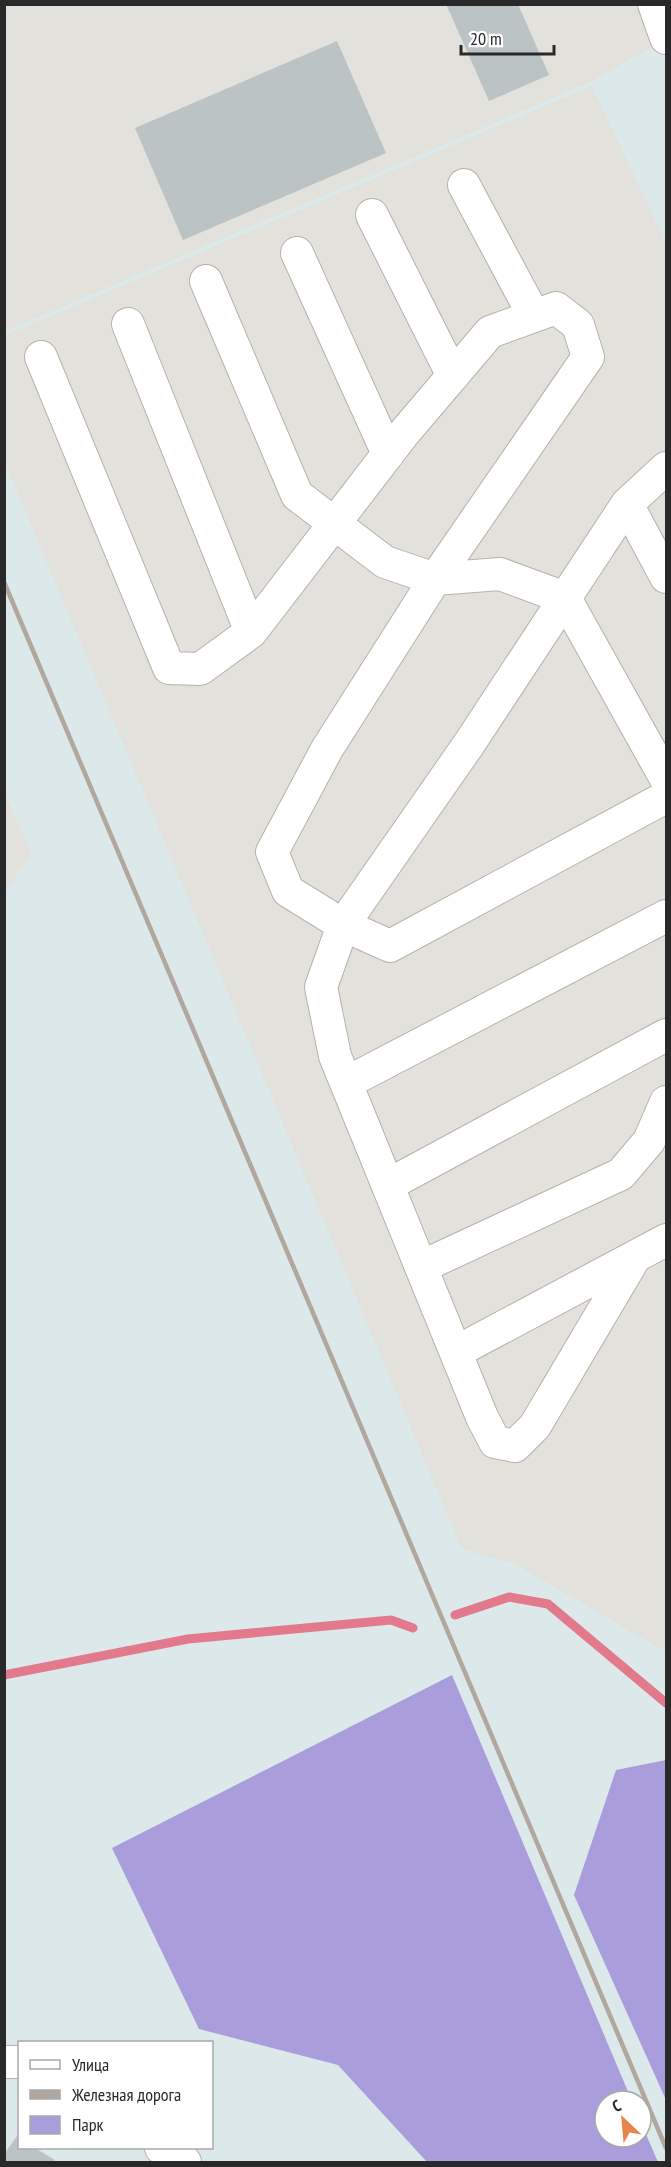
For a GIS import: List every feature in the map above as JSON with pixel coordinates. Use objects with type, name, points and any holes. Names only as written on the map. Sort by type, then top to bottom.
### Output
[{"type":"street","points":[[654,4],[666,38]]},
{"type":"street","points":[[464,185],[534,316]]},
{"type":"street","points":[[372,215],[453,376]]},
{"type":"street","points":[[297,253],[388,454]]},
{"type":"street","points":[[206,281],[297,495],[385,562],[435,579],[500,574],[565,598],[666,778]]},
{"type":"street","points":[[41,357],[169,668],[200,669],[251,632],[388,454],[490,332],[556,308],[578,325],[588,357],[435,579],[327,749],[272,852],[288,891],[343,925],[390,946],[666,797]]},
{"type":"street","points":[[128,324],[251,632]]},
{"type":"street","points":[[635,1257],[536,1426],[515,1446],[495,1442],[335,1056],[321,987],[343,925],[469,744],[627,504],[666,468]]},
{"type":"street","points":[[627,504],[666,578]]},
{"type":"street","points":[[346,1083],[666,916]]},
{"type":"street","points":[[388,1185],[666,1035]]},
{"type":"street","points":[[421,1267],[621,1174],[649,1141],[666,1102]]},
{"type":"street","points":[[456,1352],[666,1240]]},
{"type":"street","points":[[162,2149],[185,2163]]},
{"type":"shaded area","points":[[5,5],[666,5],[666,39],[592,81],[5,331]]},
{"type":"shaded area","points":[[592,86],[666,243],[666,1652],[515,1564],[462,1549],[5,463],[4,336]]},
{"type":"shaded area","points":[[4,792],[31,853],[5,893],[4,893]]},
{"type":"green space","points":[[452,1675],[627,2089],[593,2089],[593,2149],[652,2149],[658,2162],[427,2162],[338,2065],[199,2029],[112,1848]]},
{"type":"green space","points":[[666,1760],[666,2100],[574,1895],[616,1770]]},
{"type":"building","points":[[446,4],[518,4],[549,75],[489,101]]},
{"type":"building","points":[[337,41],[386,153],[183,240],[135,128]]},
{"type":"building","points":[[17,2136],[18,2149],[37,2149],[55,2160],[53,2162],[4,2162],[4,2154]]},
{"type":"waterway","points":[[455,1615],[509,1597],[548,1604],[666,1703]]},
{"type":"waterway","points":[[4,1675],[188,1639],[391,1620],[413,1628]]},
{"type":"railway","points":[[4,582],[666,2148]]}]
